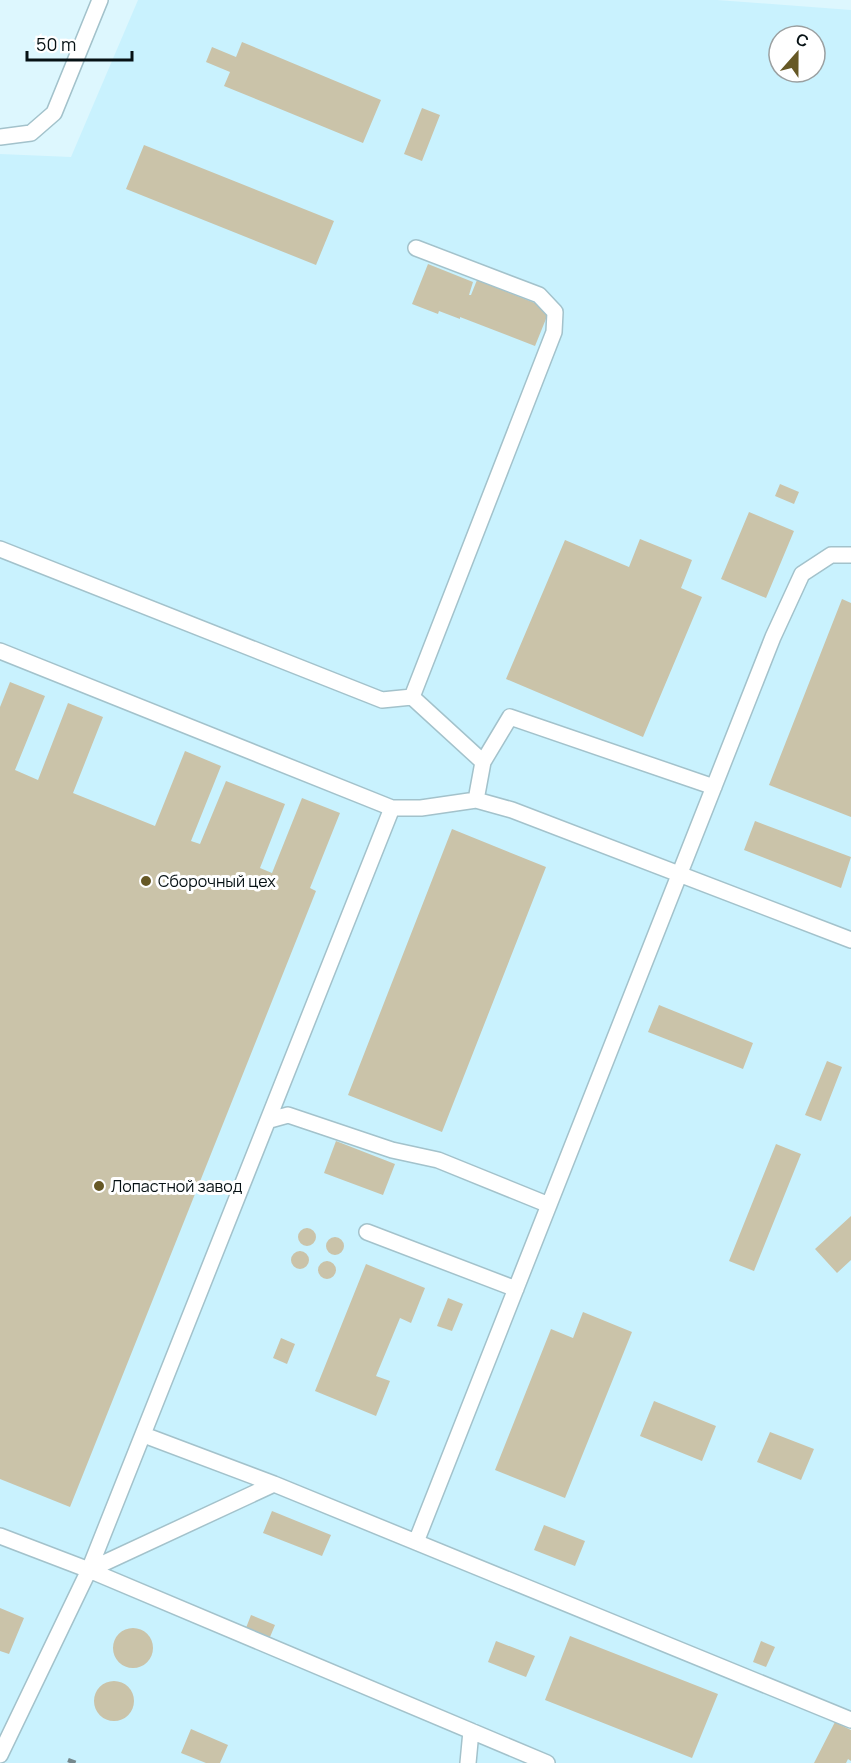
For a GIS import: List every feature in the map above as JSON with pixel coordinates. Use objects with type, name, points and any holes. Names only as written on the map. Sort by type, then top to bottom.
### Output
[{"type":"lane","points":[[0,137],[31,133],[54,113],[100,0]]},
{"type":"lane","points":[[412,697],[554,332],[555,312],[539,295],[416,248]]},
{"type":"lane","points":[[0,549],[382,700],[412,697],[483,762]]},
{"type":"lane","points":[[416,1542],[773,637],[802,574],[831,555],[851,555]]},
{"type":"lane","points":[[0,651],[392,808],[421,808],[476,800],[512,810],[679,876],[851,940]]},
{"type":"lane","points":[[476,800],[483,762],[510,717],[714,787]]},
{"type":"lane","points":[[0,1755],[89,1570],[392,808]]},
{"type":"lane","points":[[278,1099],[281,1109],[288,1114],[392,1150],[438,1160],[549,1205]]},
{"type":"lane","points":[[270,1119],[288,1114]]},
{"type":"lane","points":[[367,1232],[516,1289]]},
{"type":"lane","points":[[144,1435],[274,1484],[851,1720]]},
{"type":"lane","points":[[89,1570],[274,1484]]},
{"type":"lane","points":[[0,1536],[89,1570],[547,1763]]},
{"type":"lane","points":[[468,1763],[471,1731]]},
{"type":"shaded area","points":[[138,0],[717,0],[851,10],[851,1715],[838,1727],[851,1734],[851,1763],[0,1763],[0,154],[71,157]]},
{"type":"building","points":[[242,42],[381,100],[363,143],[224,86],[230,72],[206,62],[212,47],[236,57]]},
{"type":"building","points":[[422,108],[440,115],[422,161],[404,154]]},
{"type":"building","points":[[144,145],[334,221],[316,265],[126,189]]},
{"type":"building","points":[[428,264],[473,282],[469,295],[477,280],[550,309],[535,346],[460,317],[460,319],[439,311],[438,314],[412,304]]},
{"type":"building","points":[[780,484],[799,492],[794,504],[775,496]]},
{"type":"building","points":[[749,512],[794,531],[766,598],[721,579]]},
{"type":"building","points":[[640,539],[692,560],[681,588],[702,597],[643,737],[506,679],[565,540],[629,567]]},
{"type":"building","points":[[842,599],[851,603],[851,817],[769,785]]},
{"type":"building","name":"Лопастной завод","points":[[10,682],[45,696],[15,770],[38,780],[68,703],[103,717],[73,793],[155,826],[185,751],[221,766],[191,841],[200,844],[226,781],[285,804],[260,868],[272,873],[302,798],[340,813],[310,888],[316,891],[70,1507],[0,1479],[0,707]]},
{"type":"building","points":[[755,821],[851,857],[841,888],[744,850]]},
{"type":"building","points":[[452,829],[546,867],[442,1132],[348,1095]]},
{"type":"building","points":[[659,1005],[753,1043],[743,1069],[648,1032]]},
{"type":"building","points":[[827,1061],[842,1067],[821,1121],[805,1115]]},
{"type":"building","points":[[336,1141],[395,1164],[383,1195],[324,1173]]},
{"type":"building","points":[[776,1144],[801,1154],[754,1271],[729,1261]]},
{"type":"building","points":[[851,1216],[851,1260],[837,1273],[815,1249]]},
{"type":"building","points":[[307,1228],[313,1231],[316,1237],[313,1243],[307,1246],[301,1243],[298,1237],[301,1231]]},
{"type":"building","points":[[335,1237],[341,1240],[344,1246],[341,1252],[335,1255],[329,1252],[326,1246],[329,1240]]},
{"type":"building","points":[[300,1251],[306,1254],[309,1260],[306,1266],[300,1269],[294,1266],[291,1260],[294,1254]]},
{"type":"building","points":[[327,1261],[333,1264],[336,1270],[333,1276],[327,1279],[321,1276],[318,1270],[321,1264]]},
{"type":"building","points":[[366,1264],[425,1288],[411,1323],[400,1318],[376,1376],[390,1381],[376,1416],[315,1391]]},
{"type":"building","points":[[448,1298],[463,1304],[452,1331],[437,1326]]},
{"type":"building","points":[[583,1312],[632,1332],[565,1498],[495,1470],[551,1329],[573,1338]]},
{"type":"building","points":[[281,1338],[295,1344],[287,1364],[273,1358]]},
{"type":"building","points":[[654,1401],[716,1426],[702,1461],[640,1436]]},
{"type":"building","points":[[770,1432],[814,1449],[801,1480],[757,1462]]},
{"type":"building","points":[[272,1511],[331,1535],[322,1556],[263,1533]]},
{"type":"building","points":[[544,1525],[585,1541],[575,1566],[534,1550]]},
{"type":"building","points":[[0,1608],[24,1618],[9,1654],[0,1651]]},
{"type":"building","points":[[251,1615],[275,1625],[270,1637],[246,1628]]},
{"type":"building","points":[[133,1628],[141,1629],[147,1634],[152,1640],[152,1656],[147,1662],[141,1667],[133,1668],[125,1667],[119,1662],[114,1656],[113,1648],[114,1640],[119,1634],[125,1629]]},
{"type":"building","points":[[570,1636],[718,1694],[692,1758],[545,1700]]},
{"type":"building","points":[[496,1641],[535,1656],[526,1677],[488,1662]]},
{"type":"building","points":[[761,1641],[775,1647],[766,1667],[753,1662]]},
{"type":"building","points":[[114,1681],[122,1682],[128,1687],[133,1693],[133,1709],[128,1715],[122,1720],[114,1721],[106,1720],[100,1715],[95,1709],[94,1701],[95,1693],[100,1687],[106,1682]]},
{"type":"building","points":[[835,1722],[851,1730],[851,1761],[848,1759],[846,1763],[814,1763]]},
{"type":"building","points":[[191,1729],[228,1745],[220,1763],[206,1763],[181,1753]]},
{"type":"railway","points":[[68,1760],[76,1763]]},
{"type":"place","name":"Сборочный цех","points":[[146,881]]},
{"type":"place","name":"Лопастной завод","points":[[99,1186]]}]
